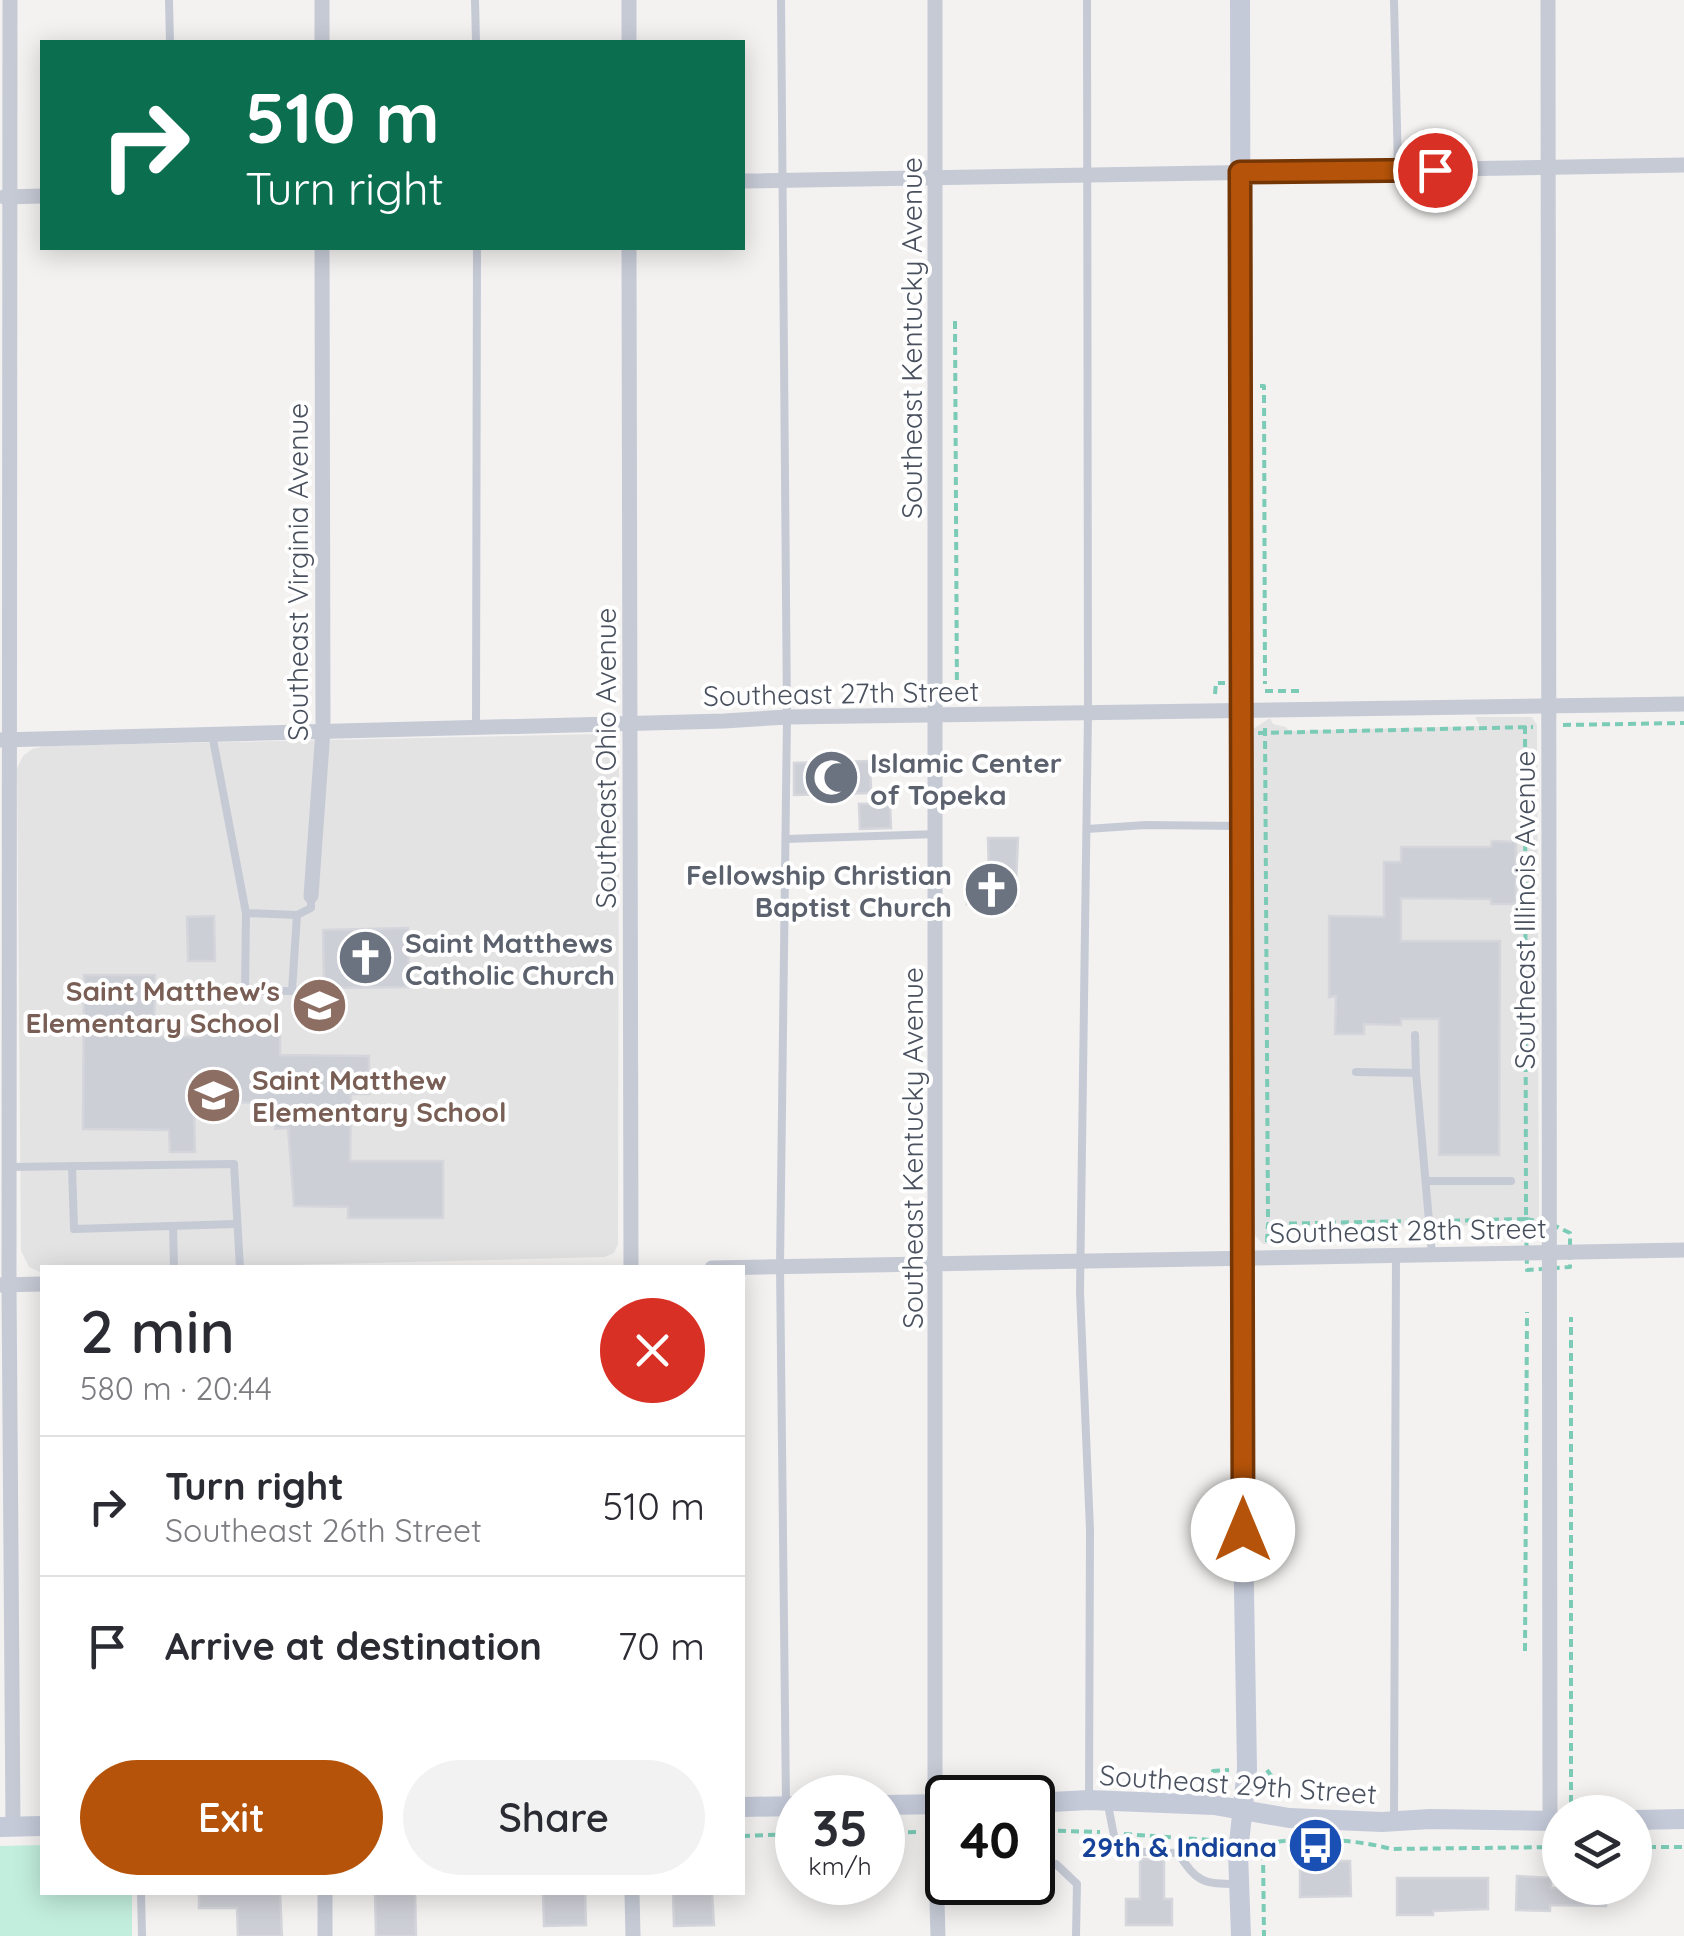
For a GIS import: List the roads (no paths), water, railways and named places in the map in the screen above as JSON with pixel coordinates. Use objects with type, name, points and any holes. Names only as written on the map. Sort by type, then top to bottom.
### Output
[{"type":"street","points":[[10,0],[5,197],[9,1166],[4,1285],[6,1827],[40,1826]]},
{"type":"street","points":[[322,0],[322,40]]},
{"type":"street","points":[[628,0],[629,40]]},
{"type":"street","name":"Southeast Kentucky Avenue","points":[[935,0],[935,1542],[941,1775]]},
{"type":"street","points":[[1240,0],[1247,1768],[1238,1852],[1240,1936]]},
{"type":"street","name":"Southeast Illinois Avenue","points":[[1548,0],[1549,1252],[1560,1795]]},
{"type":"street","points":[[745,182],[1684,165]]},
{"type":"street","points":[[5,197],[40,196]]},
{"type":"street","name":"Southeast Virginia Avenue","points":[[311,896],[323,730],[322,250]]},
{"type":"street","name":"Southeast Ohio Avenue","points":[[629,250],[631,1265]]},
{"type":"street","name":"Southeast 27th Street","points":[[5,740],[788,717],[1684,704]]},
{"type":"street","name":"Southeast 28th Street","points":[[745,1267],[1684,1250]]},
{"type":"street","points":[[4,1285],[40,1284]]},
{"type":"street","name":"Southeast 29th Street","points":[[1055,1803],[1214,1805],[1290,1818],[1394,1822],[1542,1816]]},
{"type":"street","points":[[745,1808],[775,1807]]},
{"type":"street","points":[[1652,1820],[1684,1819]]},
{"type":"street","points":[[324,1895],[325,1936]]},
{"type":"street","points":[[632,1895],[633,1936]]},
{"type":"street","name":"Southeast Kentucky Avenue","points":[[938,1936],[940,1905]]},
{"type":"lane","points":[[169,0],[170,40]]},
{"type":"lane","points":[[476,0],[476,40]]},
{"type":"lane","points":[[781,0],[788,717],[780,1266],[791,1775]]},
{"type":"lane","points":[[1087,0],[1088,713],[1080,1292],[1098,1801],[1118,1851],[1178,1852],[1193,1876],[1214,1884],[1239,1884]]},
{"type":"lane","points":[[1394,0],[1398,170]]},
{"type":"lane","points":[[476,250],[476,726]]},
{"type":"lane","points":[[212,734],[246,913],[245,992],[292,991],[297,915]]},
{"type":"lane","points":[[1087,829],[1241,826]]},
{"type":"lane","points":[[786,838],[937,834]]},
{"type":"lane","points":[[246,913],[297,915],[310,908],[311,896]]},
{"type":"lane","points":[[1415,1034],[1432,1254]]},
{"type":"lane","points":[[1356,1072],[1416,1073]]},
{"type":"lane","points":[[9,1166],[234,1164],[240,1265]]},
{"type":"lane","points":[[72,1166],[74,1229],[235,1224]]},
{"type":"lane","points":[[1427,1181],[1511,1181]]},
{"type":"lane","points":[[174,1226],[174,1265]]},
{"type":"lane","points":[[1394,1822],[1396,1255]]},
{"type":"lane","points":[[1055,1864],[1077,1884],[1076,1936]]},
{"type":"lane","points":[[140,1895],[142,1936]]},
{"type":"place","name":"Islamic Center of Topeka","points":[[831,778]]},
{"type":"place","name":"Fellowship Christian Baptist Church","points":[[991,890]]},
{"type":"place","name":"Saint Matthews Catholic Church","points":[[366,958]]},
{"type":"place","name":"Saint Matthew's Elementary School","points":[[319,1006]]},
{"type":"place","name":"Saint Matthew Elementary School","points":[[213,1095]]},
{"type":"place","name":"29th & Indiana","points":[[1316,1846]]}]
